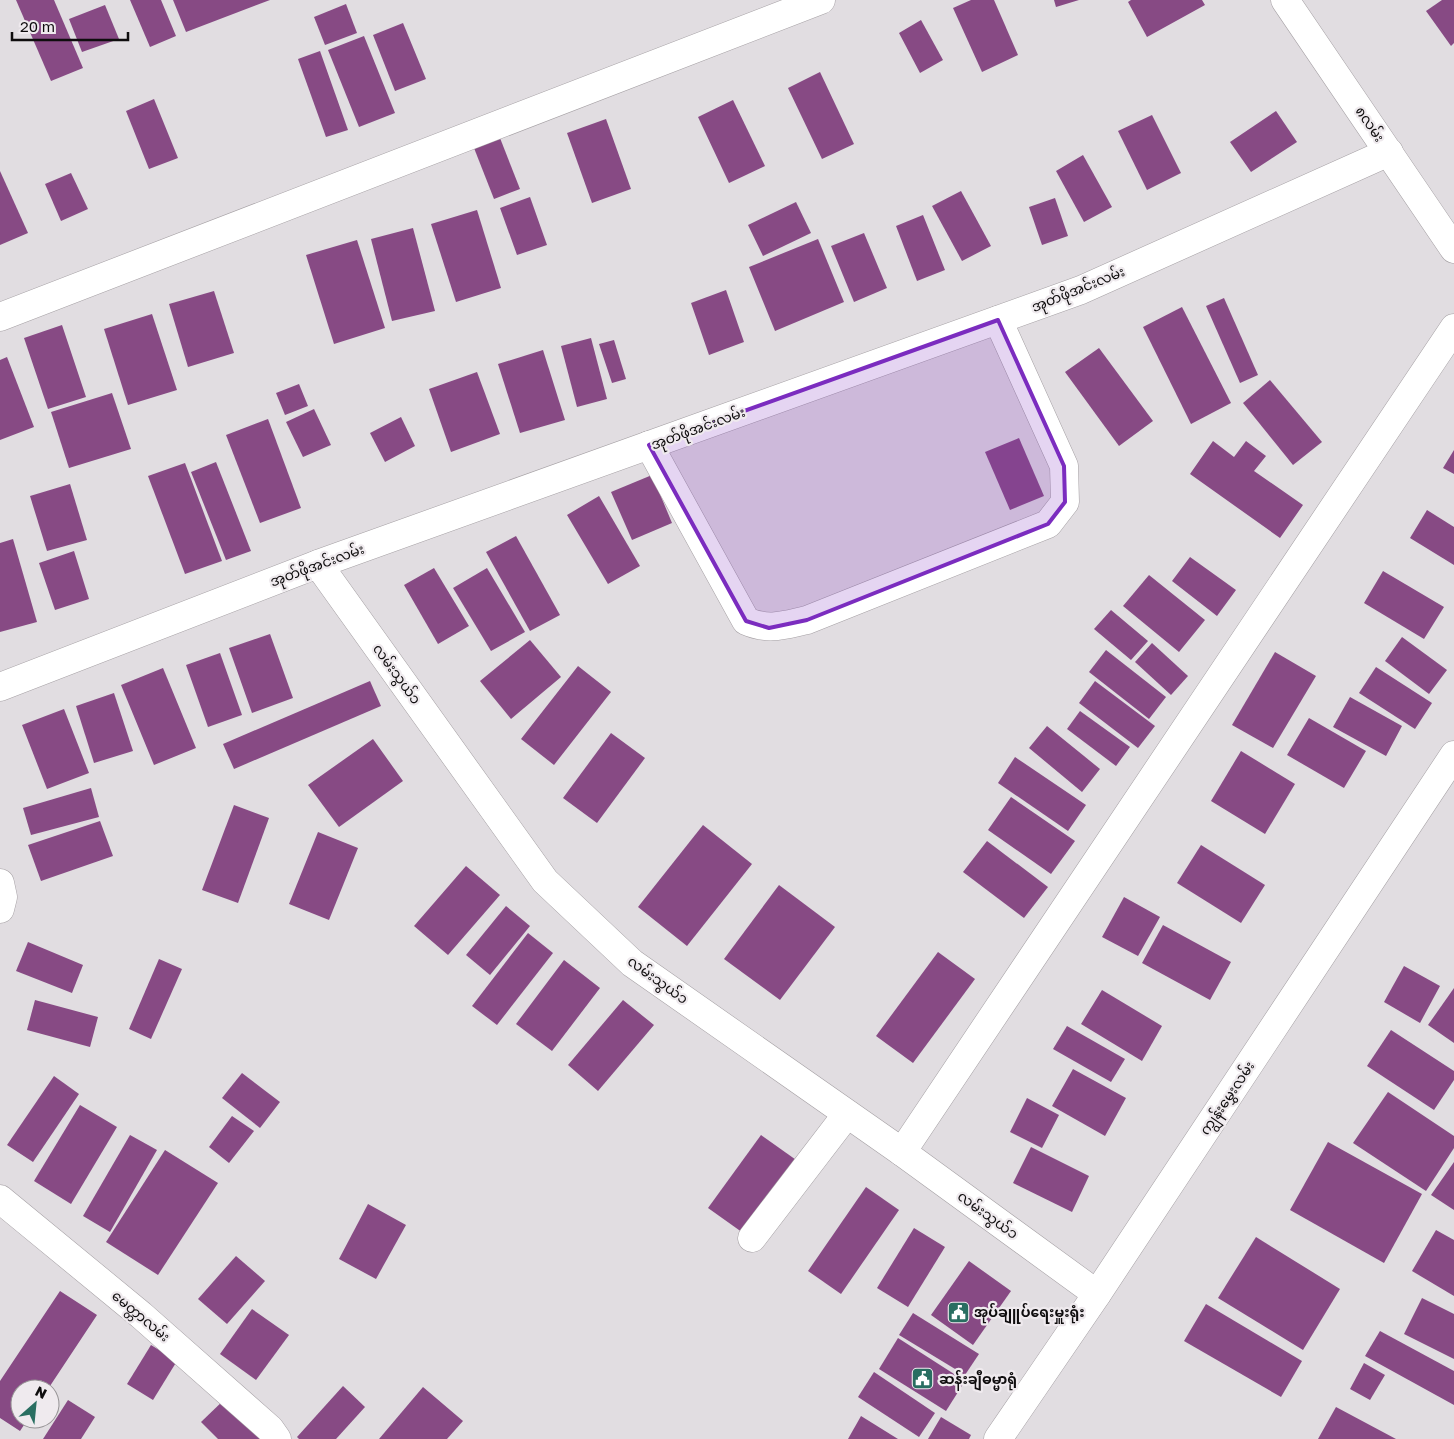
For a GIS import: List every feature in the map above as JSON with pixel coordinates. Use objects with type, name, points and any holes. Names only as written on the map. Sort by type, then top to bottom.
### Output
[{"type":"street","points":[[0,317],[821,0]]},
{"type":"street","name":"၈လမ်း","points":[[1285,0],[1454,249]]},
{"type":"street","name":"အုတ်ဖိုအင်းလမ်း","points":[[0,687],[318,564],[1081,290],[1389,152]]},
{"type":"street","points":[[649,446],[746,622],[769,628],[807,620],[1048,524],[1065,502],[1064,466],[998,320]]},
{"type":"street","points":[[902,1152],[1454,328]]},
{"type":"street","name":"လမ်းသွယ်၁","points":[[318,564],[545,881],[632,963],[902,1152],[1097,1294]]},
{"type":"street","name":"ကျွန်းမွှေးလမ်း","points":[[998,1439],[1097,1294],[1454,755]]},
{"type":"street","points":[[0,882],[3,897],[0,909]]},
{"type":"street","points":[[752,1238],[847,1114]]},
{"type":"street","name":"မေတ္တာလမ်း","points":[[0,1199],[148,1322],[270,1428],[277,1439]]},
{"type":"highlighted area","points":[[998,320],[1064,466],[1065,502],[1048,524],[807,620],[769,628],[746,621],[649,445]]},
{"type":"building","points":[[16,0],[54,0],[83,68],[51,81]]},
{"type":"building","points":[[130,0],[161,0],[176,36],[150,47]]},
{"type":"building","points":[[173,0],[270,0],[186,32]]},
{"type":"building","points":[[971,0],[994,0],[1018,55],[982,72],[953,8]]},
{"type":"building","points":[[1054,0],[1079,0],[1056,7]]},
{"type":"building","points":[[1131,0],[1202,0],[1205,5],[1147,37],[1128,2]]},
{"type":"building","points":[[1442,0],[1454,0],[1454,43],[1451,46],[1426,11]]},
{"type":"building","points":[[346,4],[357,33],[325,45],[314,17]]},
{"type":"building","points":[[105,5],[119,39],[82,52],[69,19]]},
{"type":"building","points":[[921,20],[943,60],[920,73],[899,33]]},
{"type":"building","points":[[403,23],[426,79],[395,91],[373,35]]},
{"type":"building","points":[[364,36],[395,113],[359,127],[328,50]]},
{"type":"building","points":[[320,51],[348,130],[326,137],[298,59]]},
{"type":"building","points":[[820,72],[854,144],[822,159],[788,88]]},
{"type":"building","points":[[154,99],[178,158],[149,169],[126,111]]},
{"type":"building","points":[[733,100],[765,166],[729,183],[698,117]]},
{"type":"building","points":[[1276,111],[1297,142],[1251,172],[1230,142]]},
{"type":"building","points":[[1152,115],[1181,173],[1147,190],[1118,131]]},
{"type":"building","points":[[606,119],[631,189],[592,203],[567,133]]},
{"type":"building","points":[[500,138],[520,189],[494,199],[474,148]]},
{"type":"building","points":[[1083,155],[1112,207],[1084,222],[1056,171]]},
{"type":"building","points":[[0,171],[28,233],[0,245]]},
{"type":"building","points":[[71,173],[88,209],[61,221],[45,184]]},
{"type":"building","points":[[961,191],[991,246],[962,261],[932,206]]},
{"type":"building","points":[[530,197],[547,245],[517,255],[500,208]]},
{"type":"building","points":[[1055,198],[1068,236],[1042,245],[1029,207]]},
{"type":"building","points":[[796,202],[811,233],[763,256],[748,225]]},
{"type":"building","points":[[477,210],[501,288],[456,302],[431,224]]},
{"type":"building","points":[[923,215],[945,270],[917,281],[896,226]]},
{"type":"building","points":[[413,228],[435,311],[392,321],[371,239]]},
{"type":"building","points":[[864,233],[887,288],[854,302],[831,246]]},
{"type":"building","points":[[818,239],[844,302],[775,331],[749,267]]},
{"type":"building","points":[[357,240],[385,328],[334,344],[306,255]]},
{"type":"building","points":[[726,290],[744,342],[709,355],[691,303]]},
{"type":"building","points":[[214,291],[234,353],[188,367],[169,304]]},
{"type":"building","points":[[1224,298],[1258,375],[1240,383],[1206,306]]},
{"type":"building","points":[[1182,307],[1231,403],[1191,424],[1143,327]]},
{"type":"building","points":[[152,314],[177,390],[128,405],[104,329]]},
{"type":"building","points":[[62,325],[86,397],[48,409],[24,338]]},
{"type":"building","points":[[591,338],[607,399],[577,407],[561,346]]},
{"type":"building","points":[[614,340],[626,379],[612,383],[599,344]]},
{"type":"building","points":[[1099,348],[1153,421],[1119,446],[1065,372]]},
{"type":"building","points":[[543,350],[565,420],[520,433],[498,364]]},
{"type":"building","points":[[7,357],[34,427],[0,440],[0,360]]},
{"type":"building","points":[[477,372],[500,434],[451,452],[429,389]]},
{"type":"building","points":[[1270,380],[1322,442],[1293,465],[1243,403]]},
{"type":"building","points":[[299,384],[308,406],[285,415],[276,393]]},
{"type":"building","points":[[112,393],[131,449],[69,468],[51,412]]},
{"type":"building","points":[[314,409],[331,445],[303,457],[286,422]]},
{"type":"building","points":[[401,417],[415,446],[385,462],[370,433]]},
{"type":"building","points":[[268,419],[301,508],[260,523],[226,435]]},
{"type":"building","points":[[1019,438],[1044,496],[1010,510],[985,452]]},
{"type":"building","points":[[1213,441],[1234,457],[1246,441],[1266,456],[1254,471],[1303,505],[1280,538],[1190,474]]},
{"type":"building","points":[[1454,450],[1454,474],[1443,468]]},
{"type":"building","points":[[216,462],[251,551],[226,560],[191,472]]},
{"type":"building","points":[[185,463],[222,561],[185,574],[148,476]]},
{"type":"building","points":[[652,475],[672,523],[632,540],[611,492]]},
{"type":"building","points":[[70,484],[87,540],[47,551],[30,496]]},
{"type":"building","points":[[599,496],[640,566],[608,584],[567,515]]},
{"type":"building","points":[[1427,510],[1454,527],[1454,565],[1410,538]]},
{"type":"building","points":[[516,536],[560,615],[530,631],[486,552]]},
{"type":"building","points":[[13,539],[37,622],[0,632],[0,543]]},
{"type":"building","points":[[74,551],[89,599],[55,610],[39,563]]},
{"type":"building","points":[[1190,557],[1236,590],[1217,616],[1172,581]]},
{"type":"building","points":[[434,568],[469,626],[438,644],[404,585]]},
{"type":"building","points":[[487,568],[525,632],[491,651],[453,588]]},
{"type":"building","points":[[1383,571],[1444,607],[1424,639],[1364,603]]},
{"type":"building","points":[[1149,575],[1205,620],[1179,652],[1123,606]]},
{"type":"building","points":[[1111,610],[1148,641],[1131,660],[1094,629]]},
{"type":"building","points":[[270,634],[293,698],[252,713],[229,648]]},
{"type":"building","points":[[1402,637],[1447,670],[1429,694],[1385,661]]},
{"type":"building","points":[[530,640],[561,677],[511,719],[480,681]]},
{"type":"building","points":[[1152,643],[1188,676],[1171,695],[1135,662]]},
{"type":"building","points":[[1106,650],[1166,697],[1149,719],[1089,672]]},
{"type":"building","points":[[1275,652],[1316,676],[1273,748],[1232,725]]},
{"type":"building","points":[[220,653],[242,715],[208,727],[186,665]]},
{"type":"building","points":[[578,666],[611,692],[554,765],[521,739]]},
{"type":"building","points":[[1376,667],[1432,703],[1415,729],[1359,693]]},
{"type":"building","points":[[163,668],[196,748],[154,765],[121,685]]},
{"type":"building","points":[[370,681],[381,706],[234,769],[223,744]]},
{"type":"building","points":[[1095,681],[1155,726],[1138,748],[1079,703]]},
{"type":"building","points":[[114,693],[133,751],[94,763],[76,706]]},
{"type":"building","points":[[1350,697],[1402,726],[1386,756],[1333,727]]},
{"type":"building","points":[[64,709],[89,773],[47,789],[22,725]]},
{"type":"building","points":[[1080,711],[1130,747],[1116,766],[1067,729]]},
{"type":"building","points":[[1309,718],[1366,751],[1344,788],[1287,755]]},
{"type":"building","points":[[1047,726],[1100,769],[1082,792],[1029,748]]},
{"type":"building","points":[[611,733],[645,758],[597,823],[563,798]]},
{"type":"building","points":[[373,739],[403,781],[339,827],[308,785]]},
{"type":"building","points":[[1241,751],[1295,784],[1265,834],[1211,801]]},
{"type":"building","points":[[1015,757],[1086,805],[1068,831],[998,783]]},
{"type":"building","points":[[91,788],[99,817],[31,835],[23,808]]},
{"type":"building","points":[[1011,797],[1075,841],[1051,874],[988,830]]},
{"type":"building","points":[[234,805],[269,818],[238,903],[202,890]]},
{"type":"building","points":[[100,821],[113,856],[41,881],[28,845]]},
{"type":"building","points":[[703,825],[752,864],[687,946],[638,907]]},
{"type":"building","points":[[318,832],[358,848],[329,920],[289,904]]},
{"type":"building","points":[[987,841],[1048,887],[1024,918],[963,872]]},
{"type":"building","points":[[1201,845],[1265,885],[1241,923],[1177,883]]},
{"type":"building","points":[[466,866],[500,895],[448,955],[414,926]]},
{"type":"building","points":[[779,885],[835,927],[780,1000],[724,959]]},
{"type":"building","points":[[1124,897],[1160,917],[1138,956],[1102,937]]},
{"type":"building","points":[[506,906],[530,926],[490,975],[466,955]]},
{"type":"building","points":[[1163,925],[1231,962],[1210,1000],[1142,963]]},
{"type":"building","points":[[528,933],[553,953],[497,1025],[472,1006]]},
{"type":"building","points":[[28,942],[83,965],[72,993],[16,971]]},
{"type":"building","points":[[938,952],[975,979],[913,1063],[876,1036]]},
{"type":"building","points":[[159,959],[182,969],[151,1039],[129,1029]]},
{"type":"building","points":[[564,960],[600,988],[552,1051],[516,1024]]},
{"type":"building","points":[[1404,966],[1440,986],[1420,1023],[1384,1002]]},
{"type":"building","points":[[1454,988],[1454,1043],[1428,1025]]},
{"type":"building","points":[[1102,990],[1162,1026],[1142,1061],[1081,1024]]},
{"type":"building","points":[[35,1000],[98,1017],[90,1047],[27,1030]]},
{"type":"building","points":[[623,1000],[654,1025],[598,1091],[568,1065]]},
{"type":"building","points":[[1067,1026],[1125,1059],[1111,1082],[1053,1049]]},
{"type":"building","points":[[1391,1030],[1454,1071],[1454,1080],[1434,1110],[1367,1066]]},
{"type":"building","points":[[1073,1069],[1126,1098],[1105,1136],[1052,1106]]},
{"type":"building","points":[[242,1073],[280,1102],[260,1128],[222,1098]]},
{"type":"building","points":[[54,1076],[79,1094],[33,1162],[7,1145]]},
{"type":"building","points":[[1388,1092],[1454,1136],[1454,1148],[1426,1191],[1353,1143]]},
{"type":"building","points":[[1027,1098],[1059,1115],[1042,1148],[1010,1132]]},
{"type":"building","points":[[80,1105],[117,1127],[71,1204],[34,1181]]},
{"type":"building","points":[[232,1116],[254,1131],[229,1163],[209,1147]]},
{"type":"building","points":[[130,1135],[157,1150],[110,1232],[83,1216]]},
{"type":"building","points":[[761,1135],[799,1162],[746,1235],[708,1208]]},
{"type":"building","points":[[1328,1142],[1422,1194],[1384,1263],[1290,1210]]},
{"type":"building","points":[[1031,1147],[1089,1176],[1072,1212],[1013,1183]]},
{"type":"building","points":[[165,1150],[218,1183],[158,1275],[106,1242]]},
{"type":"building","points":[[1454,1162],[1454,1210],[1431,1195]]},
{"type":"building","points":[[866,1187],[899,1210],[841,1294],[808,1271]]},
{"type":"building","points":[[368,1204],[406,1225],[376,1279],[339,1259]]},
{"type":"building","points":[[914,1228],[945,1247],[908,1307],[877,1288]]},
{"type":"building","points":[[1436,1230],[1454,1240],[1454,1296],[1412,1271]]},
{"type":"building","points":[[1256,1237],[1340,1289],[1303,1350],[1218,1298]]},
{"type":"building","points":[[236,1256],[265,1281],[227,1324],[198,1299]]},
{"type":"building","points":[[969,1261],[1011,1291],[973,1345],[931,1315]]},
{"type":"building","points":[[60,1291],[97,1315],[55,1379],[10,1379],[10,1424],[0,1418],[0,1381]]},
{"type":"building","points":[[1422,1298],[1454,1314],[1454,1359],[1404,1334]]},
{"type":"building","points":[[1206,1304],[1302,1361],[1281,1397],[1184,1341]]},
{"type":"building","points":[[252,1309],[289,1335],[256,1380],[220,1354]]},
{"type":"building","points":[[913,1313],[979,1354],[965,1375],[899,1335]]},
{"type":"building","points":[[1380,1331],[1454,1371],[1454,1405],[1365,1356]]},
{"type":"building","points":[[898,1338],[965,1381],[946,1411],[879,1369]]},
{"type":"building","points":[[151,1345],[177,1361],[153,1400],[127,1384]]},
{"type":"building","points":[[1364,1363],[1385,1375],[1370,1400],[1350,1389]]},
{"type":"building","points":[[874,1372],[935,1413],[919,1437],[858,1397]]},
{"type":"building","points":[[343,1386],[365,1407],[336,1439],[299,1439],[297,1437]]},
{"type":"building","points":[[423,1387],[463,1421],[447,1439],[379,1439]]},
{"type":"building","points":[[227,1397],[263,1435],[259,1439],[218,1439],[201,1422]]},
{"type":"building","points":[[68,1400],[95,1417],[81,1439],[43,1439],[49,1429],[60,1429],[60,1412]]},
{"type":"building","points":[[1336,1407],[1396,1439],[1318,1439]]},
{"type":"building","points":[[861,1416],[898,1439],[848,1439]]},
{"type":"building","points":[[941,1417],[971,1435],[969,1439],[928,1439]]},
{"type":"place","name":"အုပ်ချူပ်ရေးမှူးရုံး","points":[[958,1312]]},
{"type":"place","name":"ဆန်းချီဓမ္မာရုံ","points":[[923,1379]]}]
